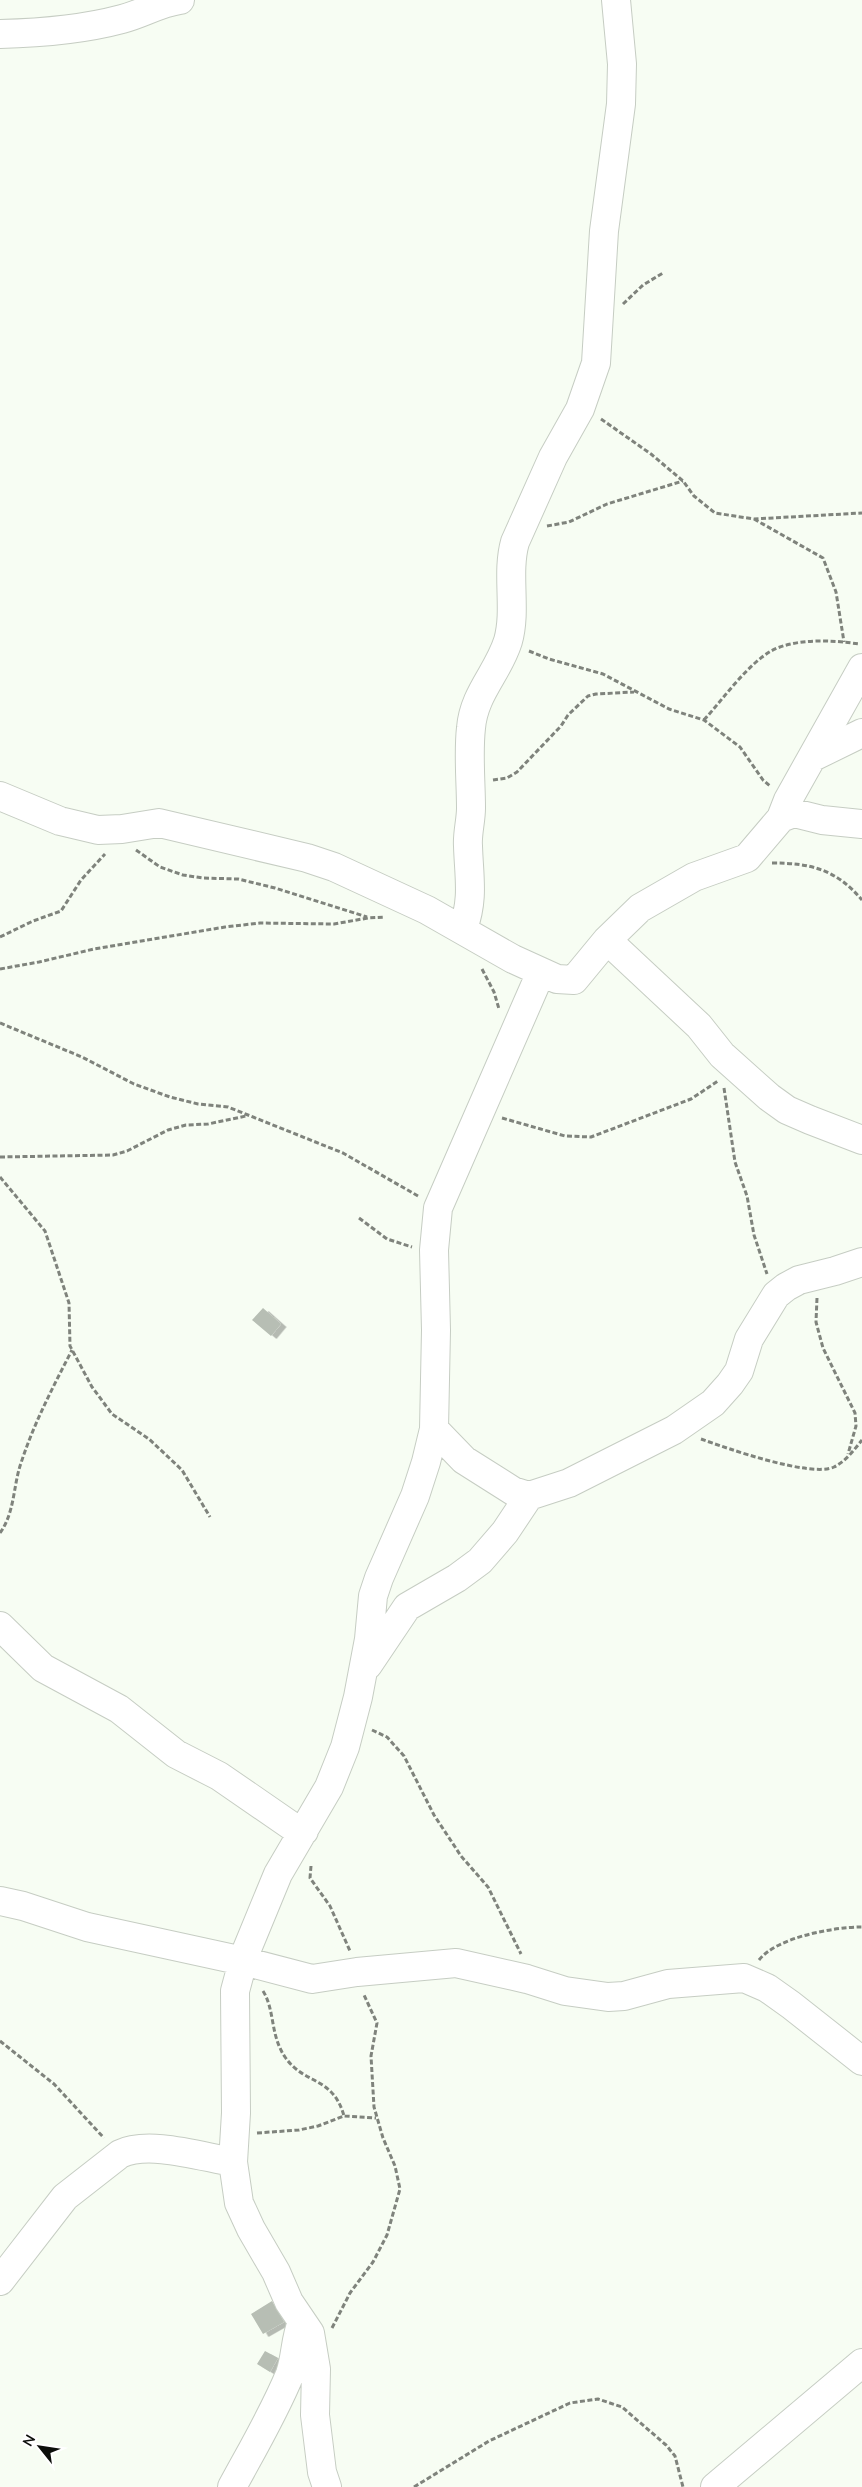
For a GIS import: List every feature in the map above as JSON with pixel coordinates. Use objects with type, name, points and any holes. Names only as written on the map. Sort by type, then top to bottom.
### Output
[{"type":"street","points":[[0,34],[60,32],[122,19],[166,2],[180,0]]},
{"type":"street","points":[[463,929],[470,909],[471,894],[468,845],[471,783],[470,729],[474,709],[508,642],[511,620],[511,556],[521,526],[553,458],[580,409],[597,356],[604,231],[621,104],[622,64],[616,0]]},
{"type":"street","points":[[3,798],[60,821],[98,830],[122,829],[158,823],[334,866],[463,929],[513,959],[557,979],[574,980],[607,940],[640,908],[694,877],[747,858],[784,809],[862,668]]},
{"type":"street","points":[[813,758],[862,733]]},
{"type":"street","points":[[784,809],[822,820],[862,824]]},
{"type":"street","points":[[607,940],[699,1026],[722,1055],[769,1097],[810,1120],[862,1140]]},
{"type":"street","points":[[327,2487],[322,2472],[315,2415],[314,2348],[310,2333],[289,2302],[276,2272],[239,2203],[233,2162],[235,2135],[235,1991],[250,1963],[278,1874],[329,1787],[353,1723],[369,1639],[373,1596],[415,1496],[434,1429],[436,1330],[434,1250],[438,1208],[541,972]]},
{"type":"street","points":[[434,1429],[464,1460],[512,1491],[529,1496],[569,1483],[674,1430],[713,1403],[739,1371],[749,1339],[776,1295],[799,1280],[862,1262]]},
{"type":"street","points":[[363,1672],[407,1607],[457,1578],[480,1561],[505,1532],[529,1496]]},
{"type":"street","points":[[0,1626],[44,1668],[119,1710],[176,1754],[219,1776],[293,1827],[304,1830]]},
{"type":"street","points":[[0,1901],[23,1906],[88,1928],[250,1963],[312,1979],[357,1972],[456,1963],[527,1979],[565,1991],[608,1997],[624,1996],[668,1984],[744,1978],[767,1988],[791,2005],[862,2062]]},
{"type":"street","points":[[0,2281],[65,2197],[120,2154],[127,2151],[146,2149],[233,2162]]},
{"type":"street","points":[[232,2487],[283,2391],[294,2362],[298,2331],[302,2322]]},
{"type":"street","points":[[715,2487],[862,2363]]},
{"type":"path","points":[[618,310],[643,285],[663,273]]},
{"type":"path","points":[[580,409],[611,425],[683,481],[694,496],[715,513],[754,519],[862,513]]},
{"type":"path","points":[[521,526],[550,526],[568,522],[607,504],[683,481]]},
{"type":"path","points":[[754,519],[823,558],[836,592],[844,642]]},
{"type":"path","points":[[704,720],[756,663],[769,652],[778,648],[816,641],[862,644]]},
{"type":"path","points":[[508,642],[549,659],[603,674],[669,709],[704,720],[740,747],[784,809]]},
{"type":"path","points":[[471,783],[507,778],[517,772],[561,726],[568,715],[588,696],[634,692]]},
{"type":"path","points":[[128,846],[160,866],[183,875],[203,878],[238,879],[275,888],[368,918]]},
{"type":"path","points":[[0,937],[33,921],[61,911],[81,880],[97,861],[112,848]]},
{"type":"path","points":[[747,858],[759,863],[800,863],[820,868],[849,885],[862,900]]},
{"type":"path","points":[[0,969],[94,949],[226,927],[260,923],[334,924],[387,917]]},
{"type":"path","points":[[482,967],[494,992],[501,1014]]},
{"type":"path","points":[[0,1023],[82,1057],[134,1084],[170,1097],[198,1104],[228,1107],[343,1153],[438,1208]]},
{"type":"path","points":[[480,1109],[540,1130],[565,1136],[591,1137],[691,1099],[722,1077],[735,1162],[747,1196],[754,1235],[776,1295]]},
{"type":"path","points":[[0,1156],[113,1156],[136,1147],[168,1130],[186,1125],[208,1124],[247,1116]]},
{"type":"path","points":[[0,1177],[46,1231],[69,1303],[72,1350],[101,1401],[112,1414],[149,1439],[182,1470],[210,1517]]},
{"type":"path","points":[[359,1218],[387,1239],[401,1245],[434,1250]]},
{"type":"path","points":[[817,1275],[816,1322],[823,1348],[855,1413],[856,1426],[847,1457]]},
{"type":"path","points":[[0,1533],[10,1515],[20,1466],[38,1414],[72,1350]]},
{"type":"path","points":[[674,1430],[746,1456],[817,1469],[833,1468],[847,1457],[862,1440]]},
{"type":"path","points":[[353,1723],[387,1737],[404,1756],[434,1815],[461,1856],[488,1887],[524,1960],[527,1979]]},
{"type":"path","points":[[311,1864],[310,1878],[337,1918],[364,1994],[377,2023],[371,2056],[372,2092],[376,2118],[395,2166],[400,2190],[387,2235],[373,2262],[350,2293],[330,2334]]},
{"type":"path","points":[[744,1978],[762,1955],[779,1944],[833,1929],[862,1927]]},
{"type":"path","points":[[250,1963],[266,1995],[277,2042],[286,2058],[303,2073],[329,2088],[339,2100],[344,2116]]},
{"type":"path","points":[[0,2041],[54,2084],[120,2154]]},
{"type":"path","points":[[235,2135],[299,2130],[318,2126],[344,2116],[376,2118]]},
{"type":"path","points":[[414,2487],[496,2437],[570,2403],[598,2399],[622,2407],[666,2445],[674,2456],[683,2487]]},
{"type":"building","points":[[263,1308],[281,1324],[271,1336],[252,1320]]},
{"type":"building","points":[[272,2301],[284,2322],[263,2334],[251,2314]]},
{"type":"building","points":[[265,2351],[278,2358],[270,2372],[257,2364]]}]
